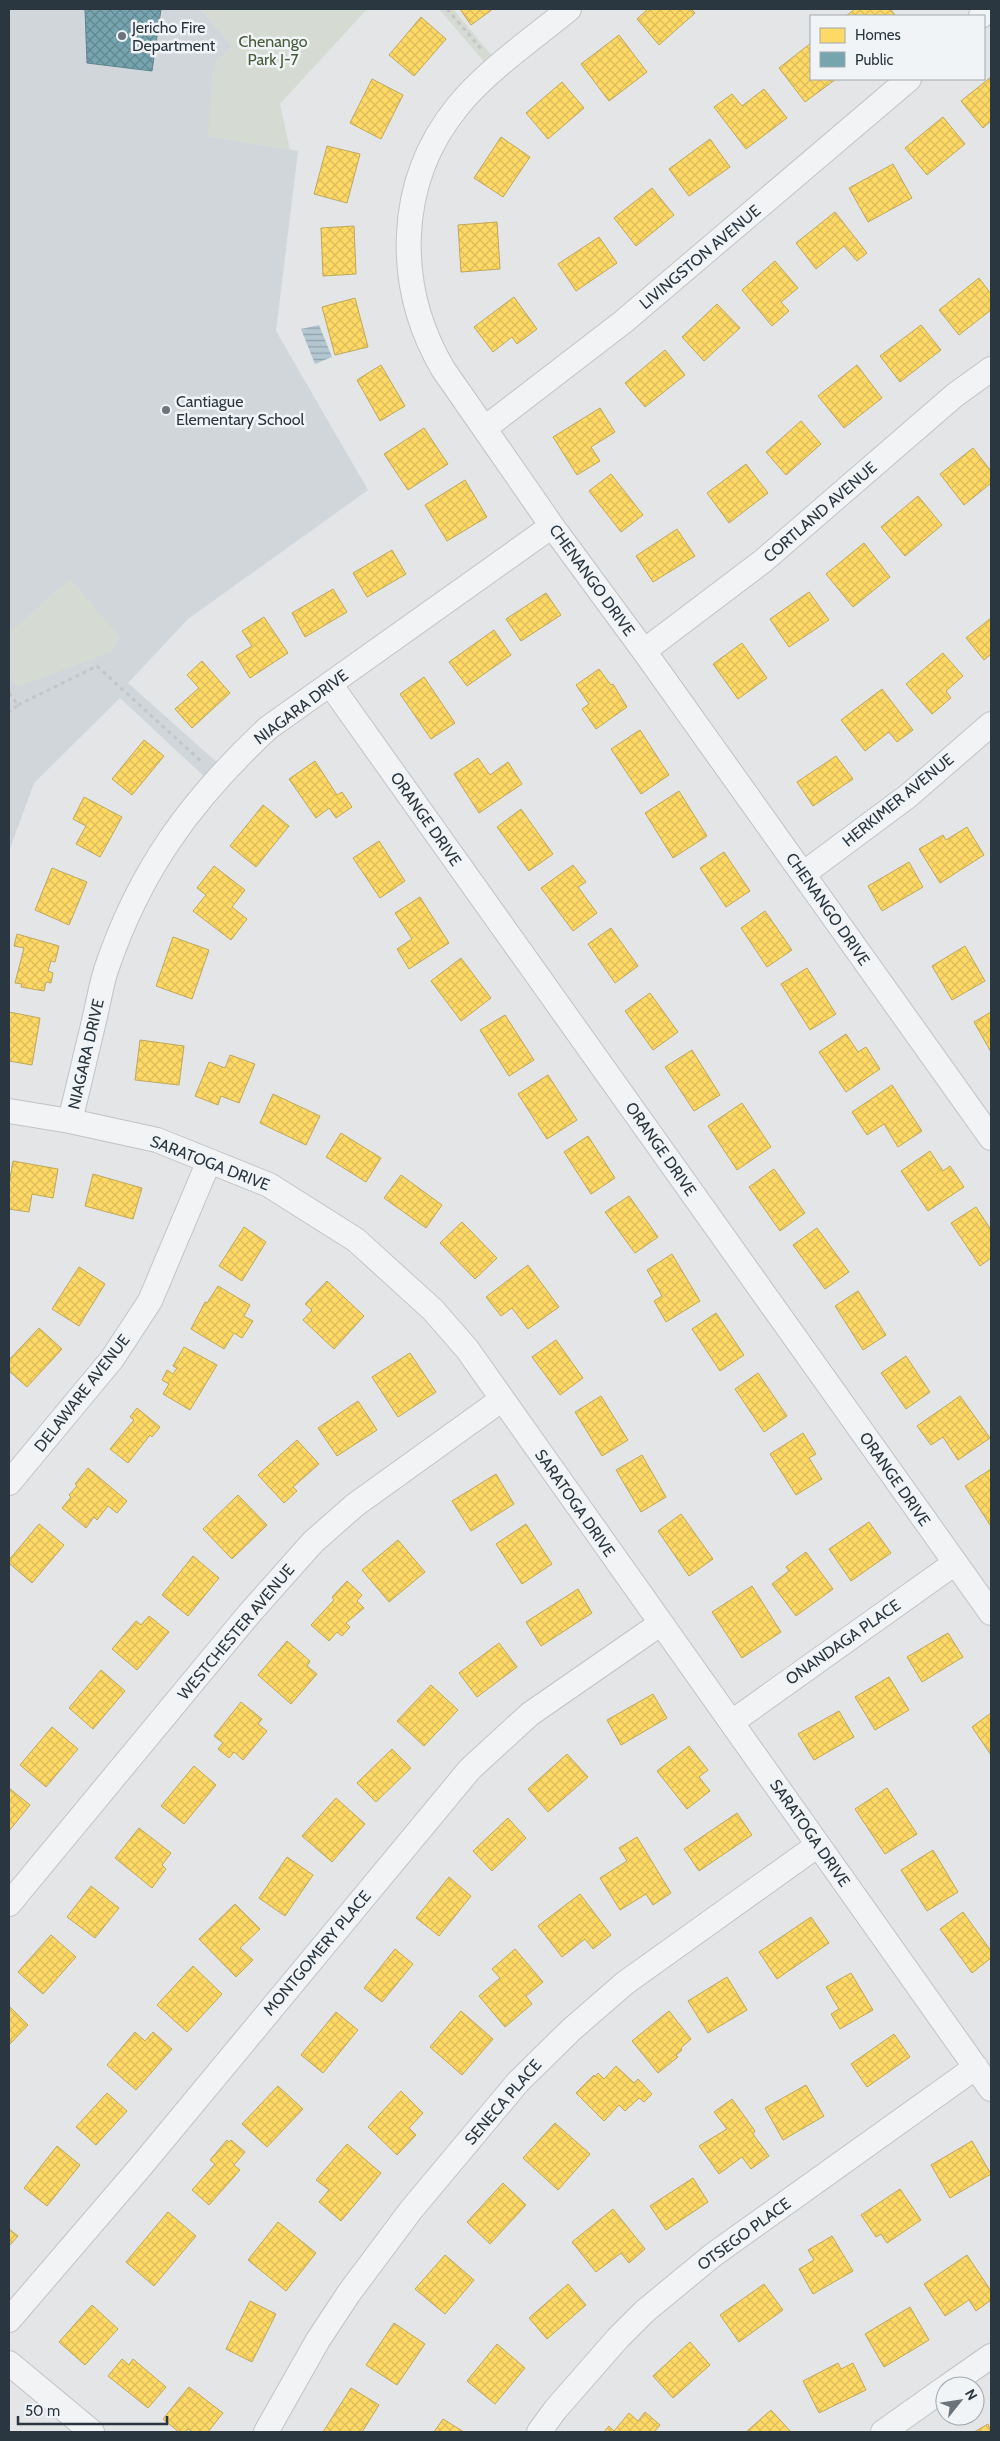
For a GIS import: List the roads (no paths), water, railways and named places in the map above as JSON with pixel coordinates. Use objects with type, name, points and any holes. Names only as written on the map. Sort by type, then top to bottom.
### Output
[{"type":"street","name":"CHENANGO DRIVE","points":[[569,9],[457,106],[433,146],[418,184],[410,216],[408,247],[410,283],[428,344],[443,369],[552,526],[804,874],[991,1138]]},
{"type":"street","name":"LIVINGSTON AVENUE","points":[[485,428],[623,322],[908,80]]},
{"type":"street","name":"CORTLAND AVENUE","points":[[644,651],[763,561],[955,395],[991,369]]},
{"type":"street","name":"NIAGARA DRIVE","points":[[70,1121],[106,972],[125,918],[158,856],[190,809],[218,777],[268,728],[552,526]]},
{"type":"street","name":"ORANGE DRIVE","points":[[330,684],[991,1613]]},
{"type":"street","name":"HERKIMER AVENUE","points":[[804,874],[908,796],[991,724]]},
{"type":"street","name":"SARATOGA DRIVE","points":[[9,1111],[70,1121],[157,1140],[269,1185],[356,1240],[432,1310],[467,1349],[501,1400],[732,1722],[991,2089]]},
{"type":"street","name":"DELAWARE AVENUE","points":[[9,1483],[112,1360],[150,1301],[209,1161]]},
{"type":"street","name":"WESTCHESTER AVENUE","points":[[9,1904],[249,1614],[313,1542],[355,1505],[501,1400]]},
{"type":"street","name":"ONANDAGA PLACE","points":[[732,1722],[955,1563]]},
{"type":"street","name":"MONTGOMERY PLACE","points":[[9,2320],[142,2165],[470,1769],[530,1714],[660,1624]]},
{"type":"street","name":"SENECA PLACE","points":[[266,2432],[318,2340],[349,2293],[411,2210],[518,2082],[572,2029],[625,1983],[818,1845]]},
{"type":"street","name":"OTSEGO PLACE","points":[[539,2432],[561,2403],[618,2338],[645,2311],[713,2255],[976,2068]]},
{"type":"street","points":[[962,2376],[991,2356]]},
{"type":"street","points":[[9,2363],[92,2432]]},
{"type":"street","points":[[883,2432],[935,2395]]},
{"type":"water","points":[[319,325],[332,357],[315,364],[301,329]]},
{"type":"place","name":"Jericho Fire Department","points":[[122,36]]},
{"type":"place","name":"Cantiague Elementary School","points":[[166,410]]},
{"type":"park label","name":"Chenango Park J-7","points":[[273,50]]}]
